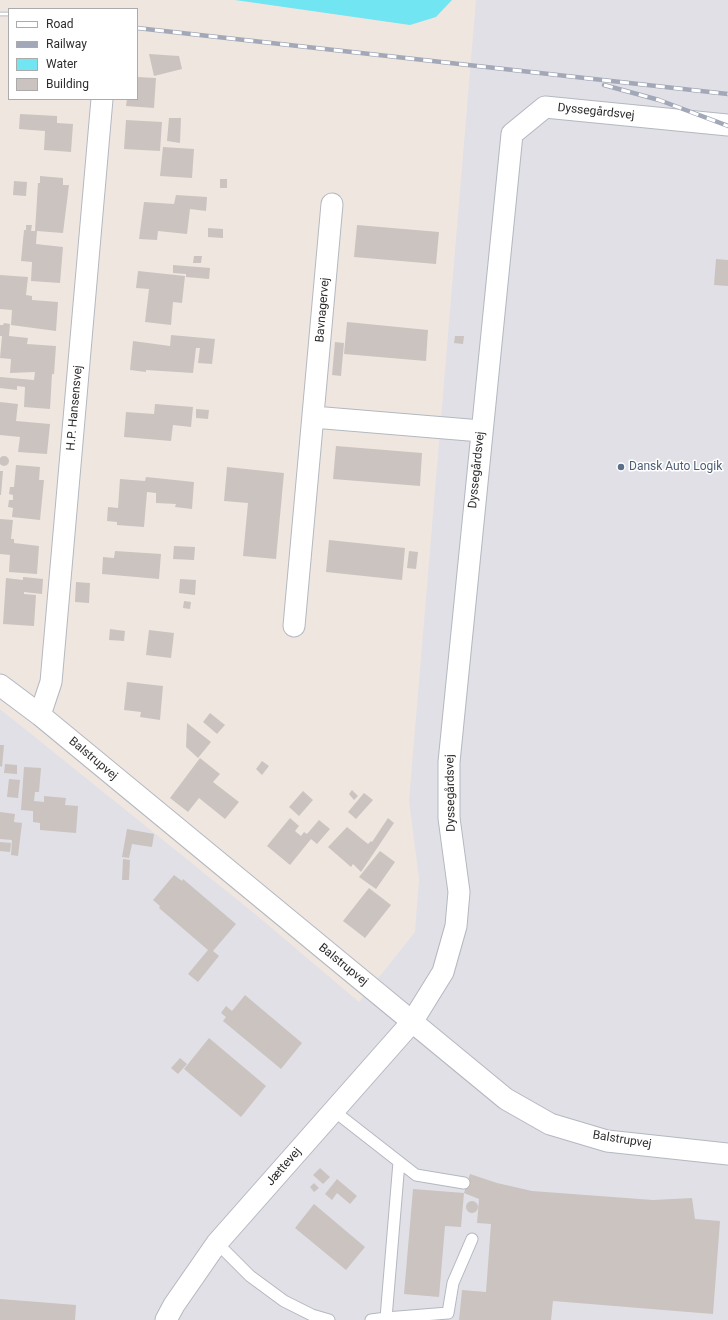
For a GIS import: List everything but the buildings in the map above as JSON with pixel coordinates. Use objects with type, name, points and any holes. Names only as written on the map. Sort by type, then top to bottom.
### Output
[{"type":"street","name":"H.P. Hansensvej","points":[[40,715],[51,682],[102,100]]},
{"type":"street","name":"Dyssegårdsvej","points":[[412,1022],[443,972],[456,926],[459,892],[449,818],[449,762],[512,134],[545,107],[728,125]]},
{"type":"street","name":"Bavnagervej","points":[[294,626],[332,204]]},
{"type":"street","points":[[313,417],[481,431]]},
{"type":"street","name":"Balstrupvej","points":[[0,685],[40,715],[506,1099],[550,1124],[607,1141],[728,1154]]},
{"type":"street","name":"Jættevej","points":[[166,1320],[174,1305],[217,1243],[412,1022]]},
{"type":"lane","points":[[334,1111],[416,1175],[464,1182]]},
{"type":"lane","points":[[386,1319],[399,1162]]},
{"type":"lane","points":[[371,1320],[448,1313],[453,1283],[472,1239]]},
{"type":"lane","points":[[217,1243],[250,1276],[284,1301],[312,1315],[329,1320]]},
{"type":"shaded area","points":[[476,0],[728,0],[728,1320],[0,1320],[0,709],[255,914],[359,1002],[415,932],[419,879],[409,801]]},
{"type":"water","points":[[235,0],[452,0],[436,17],[410,25]]},
{"type":"railway","points":[[0,14],[8,14]]},
{"type":"railway","points":[[138,28],[728,94]]},
{"type":"railway","points":[[604,85],[659,100],[728,126]]},
{"type":"place","name":"Dansk Auto Logik","points":[[621,467]]}]
